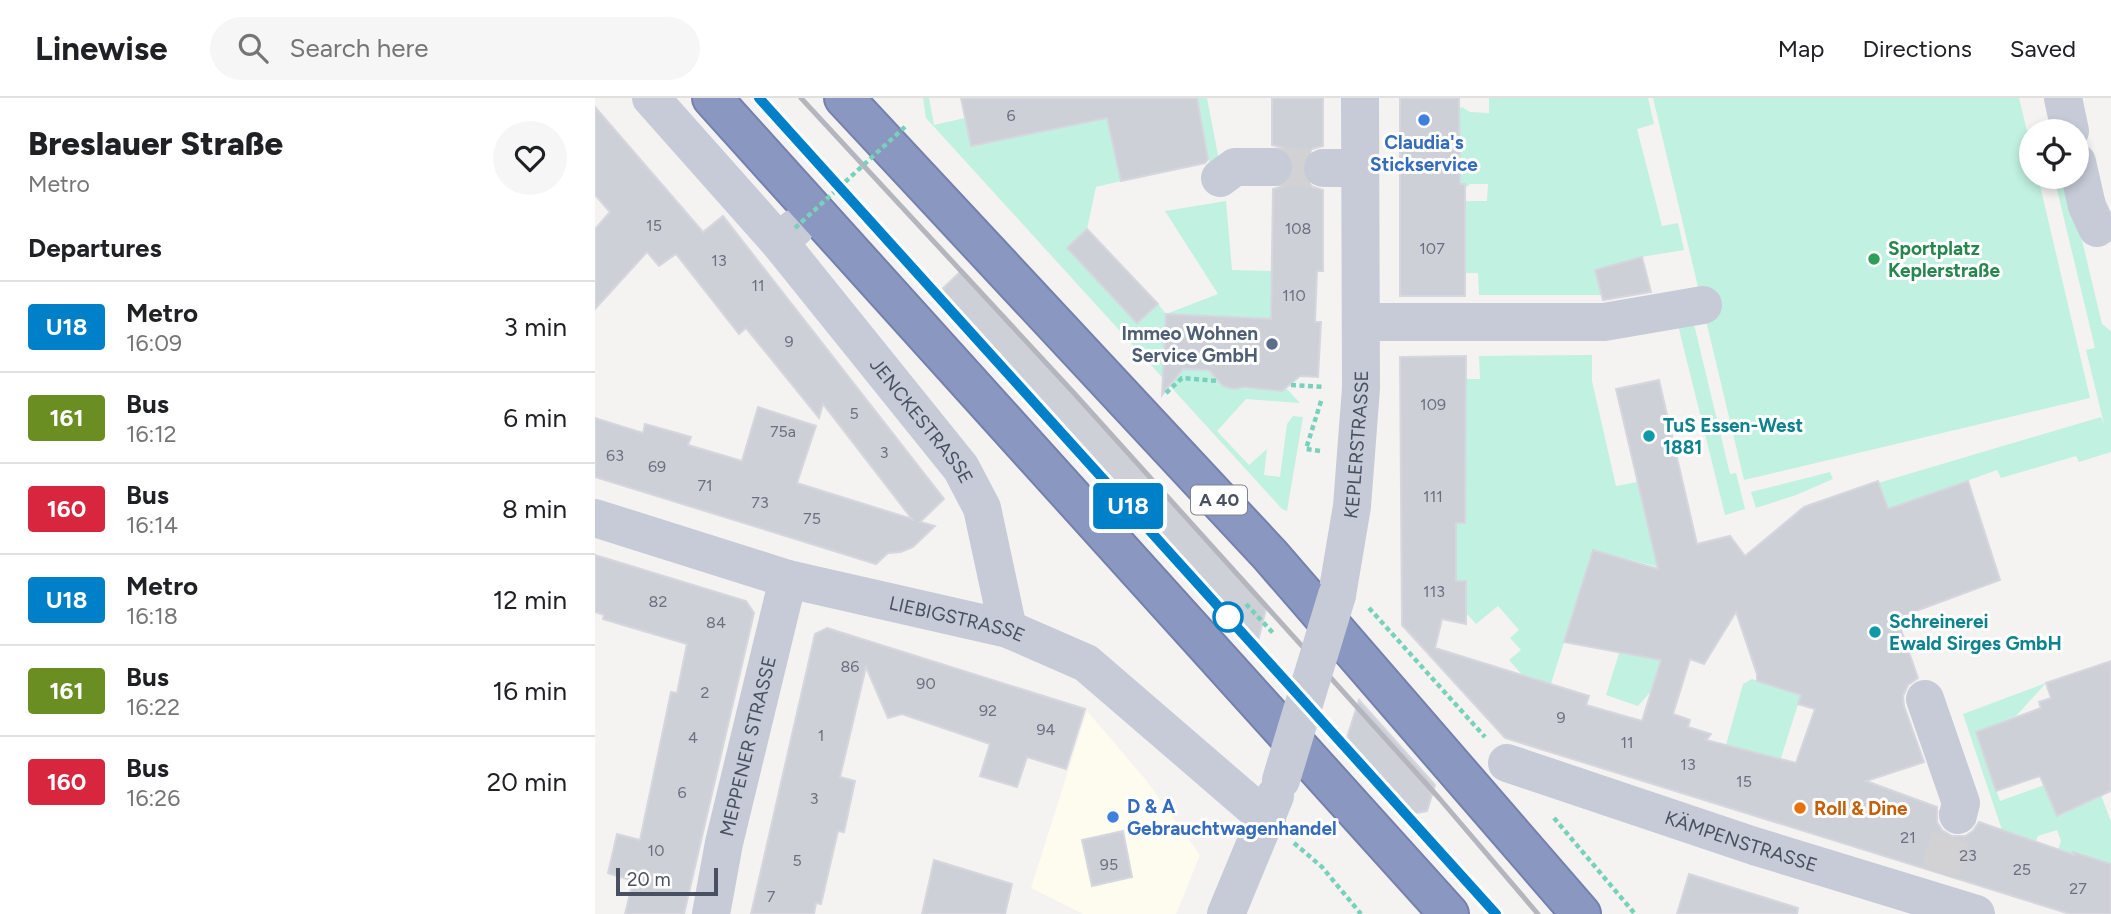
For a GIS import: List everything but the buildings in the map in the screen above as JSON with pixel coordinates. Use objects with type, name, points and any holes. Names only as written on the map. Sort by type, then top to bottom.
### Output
[{"type":"highway","points":[[712,98],[1449,914]]},
{"type":"highway","name":"A 40","points":[[844,98],[1270,555],[1581,914]]},
{"type":"highway","points":[[1339,792],[1417,914]]},
{"type":"street","name":"JENCKESTRASSE","points":[[651,98],[787,235],[961,468],[982,508],[1008,629]]},
{"type":"street","name":"KEPLERSTRASSE","points":[[1226,914],[1281,780],[1339,586],[1352,506],[1361,388],[1361,321],[1341,168],[1360,98]]},
{"type":"street","points":[[2063,98],[2067,119]]},
{"type":"street","points":[[1220,178],[1235,167],[1273,167]]},
{"type":"street","points":[[2083,189],[2097,228]]},
{"type":"street","points":[[1361,321],[1604,322],[1703,305]]},
{"type":"street","name":"LIEBIGSTRASSE","points":[[595,518],[788,579],[1008,629],[1086,663],[1267,819]]},
{"type":"street","name":"MEPPENER STRASSE","points":[[712,914],[725,843],[788,579]]},
{"type":"street","points":[[1925,699],[1961,803],[1958,815]]},
{"type":"street","name":"KÄMPENSTRASSE","points":[[1507,764],[1754,846],[1935,886],[1976,914]]},
{"type":"path","points":[[787,235],[907,125]]},
{"type":"path","points":[[1163,396],[1182,378],[1218,381]]},
{"type":"path","points":[[1325,387],[1306,449],[1325,452]]},
{"type":"path","points":[[1339,586],[1350,583],[1507,764]]},
{"type":"path","points":[[1247,604],[1275,634]]},
{"type":"path","points":[[1551,815],[1635,914]]},
{"type":"path","points":[[1267,819],[1322,867],[1361,914]]},
{"type":"shaded area","name":"D & A Gebrauchtwagenhandel","points":[[1087,711],[1146,780],[1200,855],[1176,914],[1083,914],[1031,888]]},
{"type":"green space","points":[[923,98],[929,98],[934,125],[965,118],[972,146],[1098,120],[1178,98],[1207,98],[1219,160],[1209,162],[1204,134],[1115,152],[1121,181],[1096,187],[1087,229],[1067,248],[1137,323],[1158,304],[1166,314],[1218,294],[1165,211],[1226,201],[1232,270],[1273,271],[1271,319],[1183,369],[1214,371],[1214,376],[1228,388],[1287,389],[1300,403],[1246,399],[1217,431],[1249,465],[1267,449],[1264,475],[1280,477],[1287,424],[1293,416],[1303,417],[1287,511],[1282,509],[926,118]]},
{"type":"green space","points":[[1489,98],[1648,98],[1654,124],[1637,129],[1662,226],[1678,223],[1684,250],[1641,257],[1596,270],[1602,295],[1479,295],[1478,273],[1465,273],[1465,222],[1456,201],[1487,201],[1488,184],[1470,184],[1461,192],[1452,146],[1456,112],[1462,107],[1470,112],[1489,113]]},
{"type":"green space","name":"Sportplatz Keplerstraße","points":[[1653,98],[2019,98],[2024,119],[2019,119],[2019,189],[2041,189],[2090,398],[1744,480]]},
{"type":"green space","points":[[2057,189],[2070,189],[2102,324],[2111,331],[2111,452],[2079,462],[2076,456],[2001,478],[1997,470],[1914,500],[1894,527],[1878,483],[2101,417],[2104,424],[2086,350],[2095,348]]},
{"type":"green space","points":[[1693,320],[1730,474],[1736,473],[1745,509],[1725,515],[1678,325]]},
{"type":"green space","points":[[1592,355],[1592,381],[1616,486],[1637,482],[1658,567],[1593,550],[1548,693],[1534,688],[1509,660],[1521,650],[1510,638],[1519,630],[1498,606],[1476,624],[1459,605],[1466,601],[1466,581],[1456,581],[1456,523],[1465,522],[1465,379],[1480,379],[1479,356]]},
{"type":"green space","points":[[1830,472],[1833,479],[1756,508],[1751,492]]},
{"type":"green space","points":[[1621,647],[1635,655],[1661,660],[1652,690],[1638,706],[1606,695]]},
{"type":"green space","points":[[1752,679],[1801,695],[1780,761],[1726,745],[1743,684]]},
{"type":"green space","points":[[2046,683],[2016,716],[1976,732],[2000,801],[2091,768],[2111,822],[2111,872],[2106,862],[2058,850],[2061,841],[2057,830],[2038,836],[2036,841],[2026,838],[2000,838],[2002,830],[1963,714]]},
{"type":"tunnel","points":[[1273,167],[1323,168]]},
{"type":"tunnel","points":[[1939,873],[1958,815]]},
{"type":"railway","points":[[759,98],[1496,914]]},
{"type":"railway","points":[[801,98],[1073,392],[1439,798],[1538,914]]},
{"type":"metro line","name":"U18","points":[[759,98],[1496,914]]},
{"type":"place","name":"Claudia's Stickservice","points":[[1424,120]]},
{"type":"place","name":"Sportplatz Keplerstraße","points":[[1874,259]]},
{"type":"place","name":"Immeo Wohnen Service GmbH","points":[[1272,344]]},
{"type":"place","name":"TuS Essen-West 1881","points":[[1649,436]]},
{"type":"place","name":"Schreinerei Ewald Sirges GmbH","points":[[1875,632]]},
{"type":"place","name":"Roll & Dine","points":[[1800,808]]},
{"type":"place","name":"D & A Gebrauchtwagenhandel","points":[[1113,817]]}]
